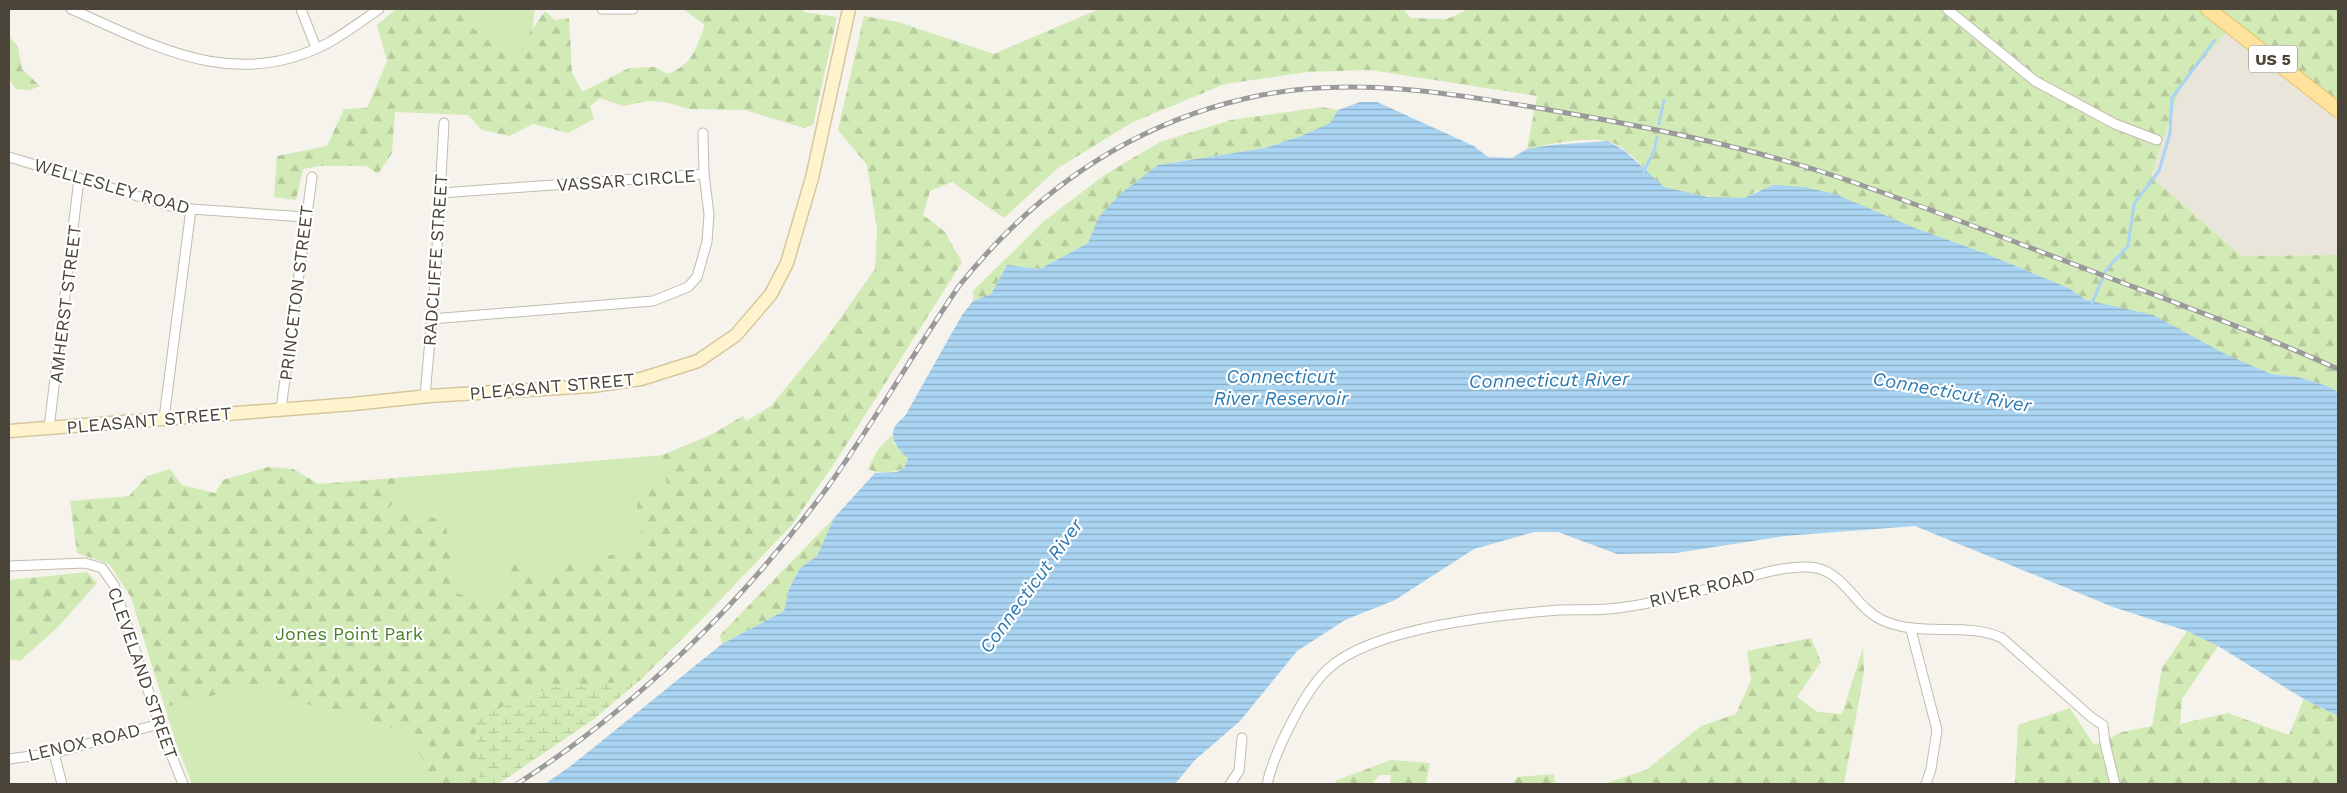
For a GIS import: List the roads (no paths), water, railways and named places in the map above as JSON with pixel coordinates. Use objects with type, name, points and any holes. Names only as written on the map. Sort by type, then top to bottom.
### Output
[{"type":"main road","name":"US 5","points":[[2208,9],[2338,110]]},
{"type":"street","points":[[71,9],[154,47],[199,61],[240,66],[277,62],[316,48],[329,42],[379,9]]},
{"type":"street","points":[[302,9],[316,48]]},
{"type":"street","points":[[602,9],[633,9]]},
{"type":"street","name":"PLEASANT STREET","points":[[9,431],[424,396],[592,386],[641,379],[698,361],[736,335],[771,294],[787,263],[812,178],[849,9]]},
{"type":"street","points":[[1948,9],[2035,81],[2115,124],[2157,140]]},
{"type":"street","name":"RADCLIFFE STREET","points":[[424,396],[432,320],[444,123]]},
{"type":"street","points":[[704,133],[704,174]]},
{"type":"street","name":"WELLESLEY ROAD","points":[[9,157],[79,180],[178,208],[305,216]]},
{"type":"street","name":"VASSAR CIRCLE","points":[[432,320],[653,301],[688,287],[697,277],[707,242],[709,214],[704,174],[441,193]]},
{"type":"street","name":"PRINCETON STREET","points":[[281,409],[305,216],[312,177]]},
{"type":"street","name":"AMHERST STREET","points":[[49,428],[79,180]]},
{"type":"street","points":[[164,418],[191,210]]},
{"type":"street","name":"CLEVELAND STREET","points":[[9,566],[85,563],[102,568],[114,585],[158,724],[183,784]]},
{"type":"street","name":"RIVER ROAD","points":[[1267,784],[1286,736],[1306,698],[1328,669],[1352,652],[1383,640],[1419,631],[1501,615],[1562,610],[1617,609],[1716,587],[1776,569],[1810,567],[1828,572],[1839,580],[1866,608],[1881,620],[1911,630],[1990,633],[2002,638],[2091,717],[2103,725],[2104,742],[2115,784]]},
{"type":"street","points":[[1911,630],[1937,730],[1932,769],[1926,784]]},
{"type":"street","name":"LENOX ROAD","points":[[9,759],[54,753],[158,724]]},
{"type":"street","points":[[1230,784],[1238,771],[1242,738]]},
{"type":"street","points":[[9,751],[24,756]]},
{"type":"street","points":[[54,753],[62,784]]},
{"type":"water","name":"Connecticut River Reservoir","points":[[1360,102],[1377,102],[1474,146],[1488,157],[1512,158],[1527,149],[1551,145],[1608,141],[1625,151],[1664,187],[1708,197],[1744,198],[1773,185],[1804,187],[1835,194],[1915,228],[1987,254],[2069,288],[2086,300],[2153,315],[2227,355],[2271,374],[2298,377],[2327,386],[2338,392],[2338,716],[2304,699],[2218,646],[2187,631],[2113,607],[1915,526],[1784,536],[1676,553],[1617,554],[1558,532],[1534,532],[1474,549],[1395,600],[1345,620],[1297,651],[1240,721],[1195,760],[1175,784],[545,784],[572,765],[722,644],[784,611],[789,589],[800,568],[817,556],[834,518],[875,473],[897,472],[904,468],[908,458],[902,453],[895,442],[893,432],[895,427],[905,416],[962,315],[973,301],[991,294],[1007,265],[1040,269],[1088,243],[1098,218],[1119,195],[1158,165],[1265,148],[1301,136],[1330,123],[1338,110]]},
{"type":"waterway","points":[[2091,306],[2106,270],[2128,246],[2134,204],[2159,171],[2170,133],[2172,98],[2215,40]]},
{"type":"waterway","points":[[1659,124],[1664,100]]},
{"type":"waterway","points":[[1644,171],[1654,151],[1657,137]]},
{"type":"railway","points":[[517,784],[561,754],[645,687],[685,650],[760,572],[827,488],[959,286],[990,250],[1022,218],[1056,189],[1093,163],[1132,140],[1173,121],[1216,106],[1262,95],[1333,87],[1368,87],[1439,93],[1618,122],[1764,155],[1835,176],[1928,209],[2210,316],[2338,369]]},
{"type":"water label","name":"Connecticut River","points":[[1549,380]]},
{"type":"water label","name":"Connecticut River","points":[[1952,392]]},
{"type":"water label","name":"Connecticut River","points":[[1031,586]]},
{"type":"park label","name":"Jones Point Park","points":[[349,633]]}]
